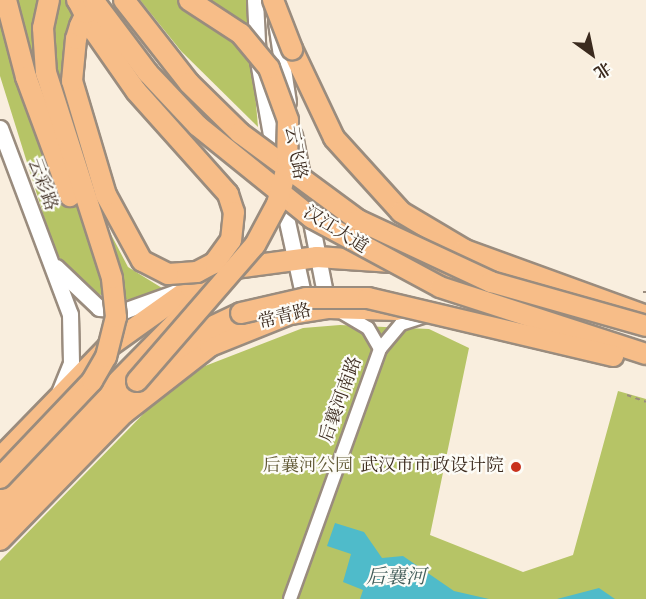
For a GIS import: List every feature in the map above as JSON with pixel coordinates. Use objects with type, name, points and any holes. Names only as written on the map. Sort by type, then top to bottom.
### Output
[{"type":"main road","points":[[6,0],[26,77],[75,211],[112,278]]},
{"type":"main road","points":[[0,478],[99,369],[114,330],[112,278],[46,72],[43,28],[49,0]]},
{"type":"main road","points":[[77,0],[78,1],[82,9],[86,17],[90,25],[136,91],[228,194],[234,212],[231,240],[214,263],[197,273],[168,274],[142,261],[106,195],[72,81],[76,39],[80,26],[83,20],[86,13],[94,0]]},
{"type":"main road","name":"汉江大道","points":[[94,0],[148,73],[198,126],[320,223],[449,291],[646,354]]},
{"type":"main road","name":"汉江大道","points":[[124,0],[166,56],[233,127],[350,215],[423,254],[491,282],[646,326]]},
{"type":"main road","points":[[0,521],[137,381],[255,245],[277,204],[287,166],[288,120],[269,68],[241,34],[189,0]]},
{"type":"main road","points":[[275,0],[323,122],[356,169],[393,205],[465,250],[646,318]]},
{"type":"main road","points":[[0,458],[108,347],[191,288],[235,268],[296,257],[317,257],[446,271],[646,318]]},
{"type":"main road","points":[[0,501],[163,331],[235,268]]},
{"type":"main road","points":[[137,381],[221,321],[262,306],[328,297],[408,304],[552,344],[646,361]]},
{"type":"main road","name":"常青路","points":[[0,540],[124,413],[177,367],[249,327],[307,311],[328,308],[469,317],[646,361]]},
{"type":"street","name":"云飞路","points":[[255,0],[258,61],[307,311]]},
{"type":"street","name":"云飞路","points":[[275,0],[283,70],[328,308]]},
{"type":"street","name":"云彩路","points":[[0,128],[70,314],[73,340],[66,380],[55,400]]},
{"type":"street","points":[[46,255],[80,295],[99,308],[126,310],[191,288]]},
{"type":"street","points":[[328,308],[361,322],[380,349],[415,316],[469,317]]},
{"type":"street","name":"后襄河南路","points":[[290,599],[380,349]]},
{"type":"path","points":[[627,395],[646,402]]},
{"type":"green space","points":[[0,0],[103,0],[66,32],[59,84],[103,219],[128,267],[162,288],[129,300],[96,294],[69,272],[54,249],[0,76]]},
{"type":"green space","points":[[140,0],[247,0],[258,127],[181,51]]},
{"type":"green space","name":"后襄河公园","points":[[340,325],[429,329],[469,348],[430,535],[523,572],[573,555],[618,391],[646,399],[646,599],[0,599],[0,561],[157,400],[205,366],[303,328]]},
{"type":"water","name":"后襄河","points":[[335,523],[364,532],[382,558],[403,556],[454,591],[489,599],[360,599],[363,590],[343,582],[351,554],[327,546]]},
{"type":"water","points":[[599,588],[615,599],[557,599]]},
{"type":"place","name":"武汉市市政设计院","points":[[516,467]]}]
